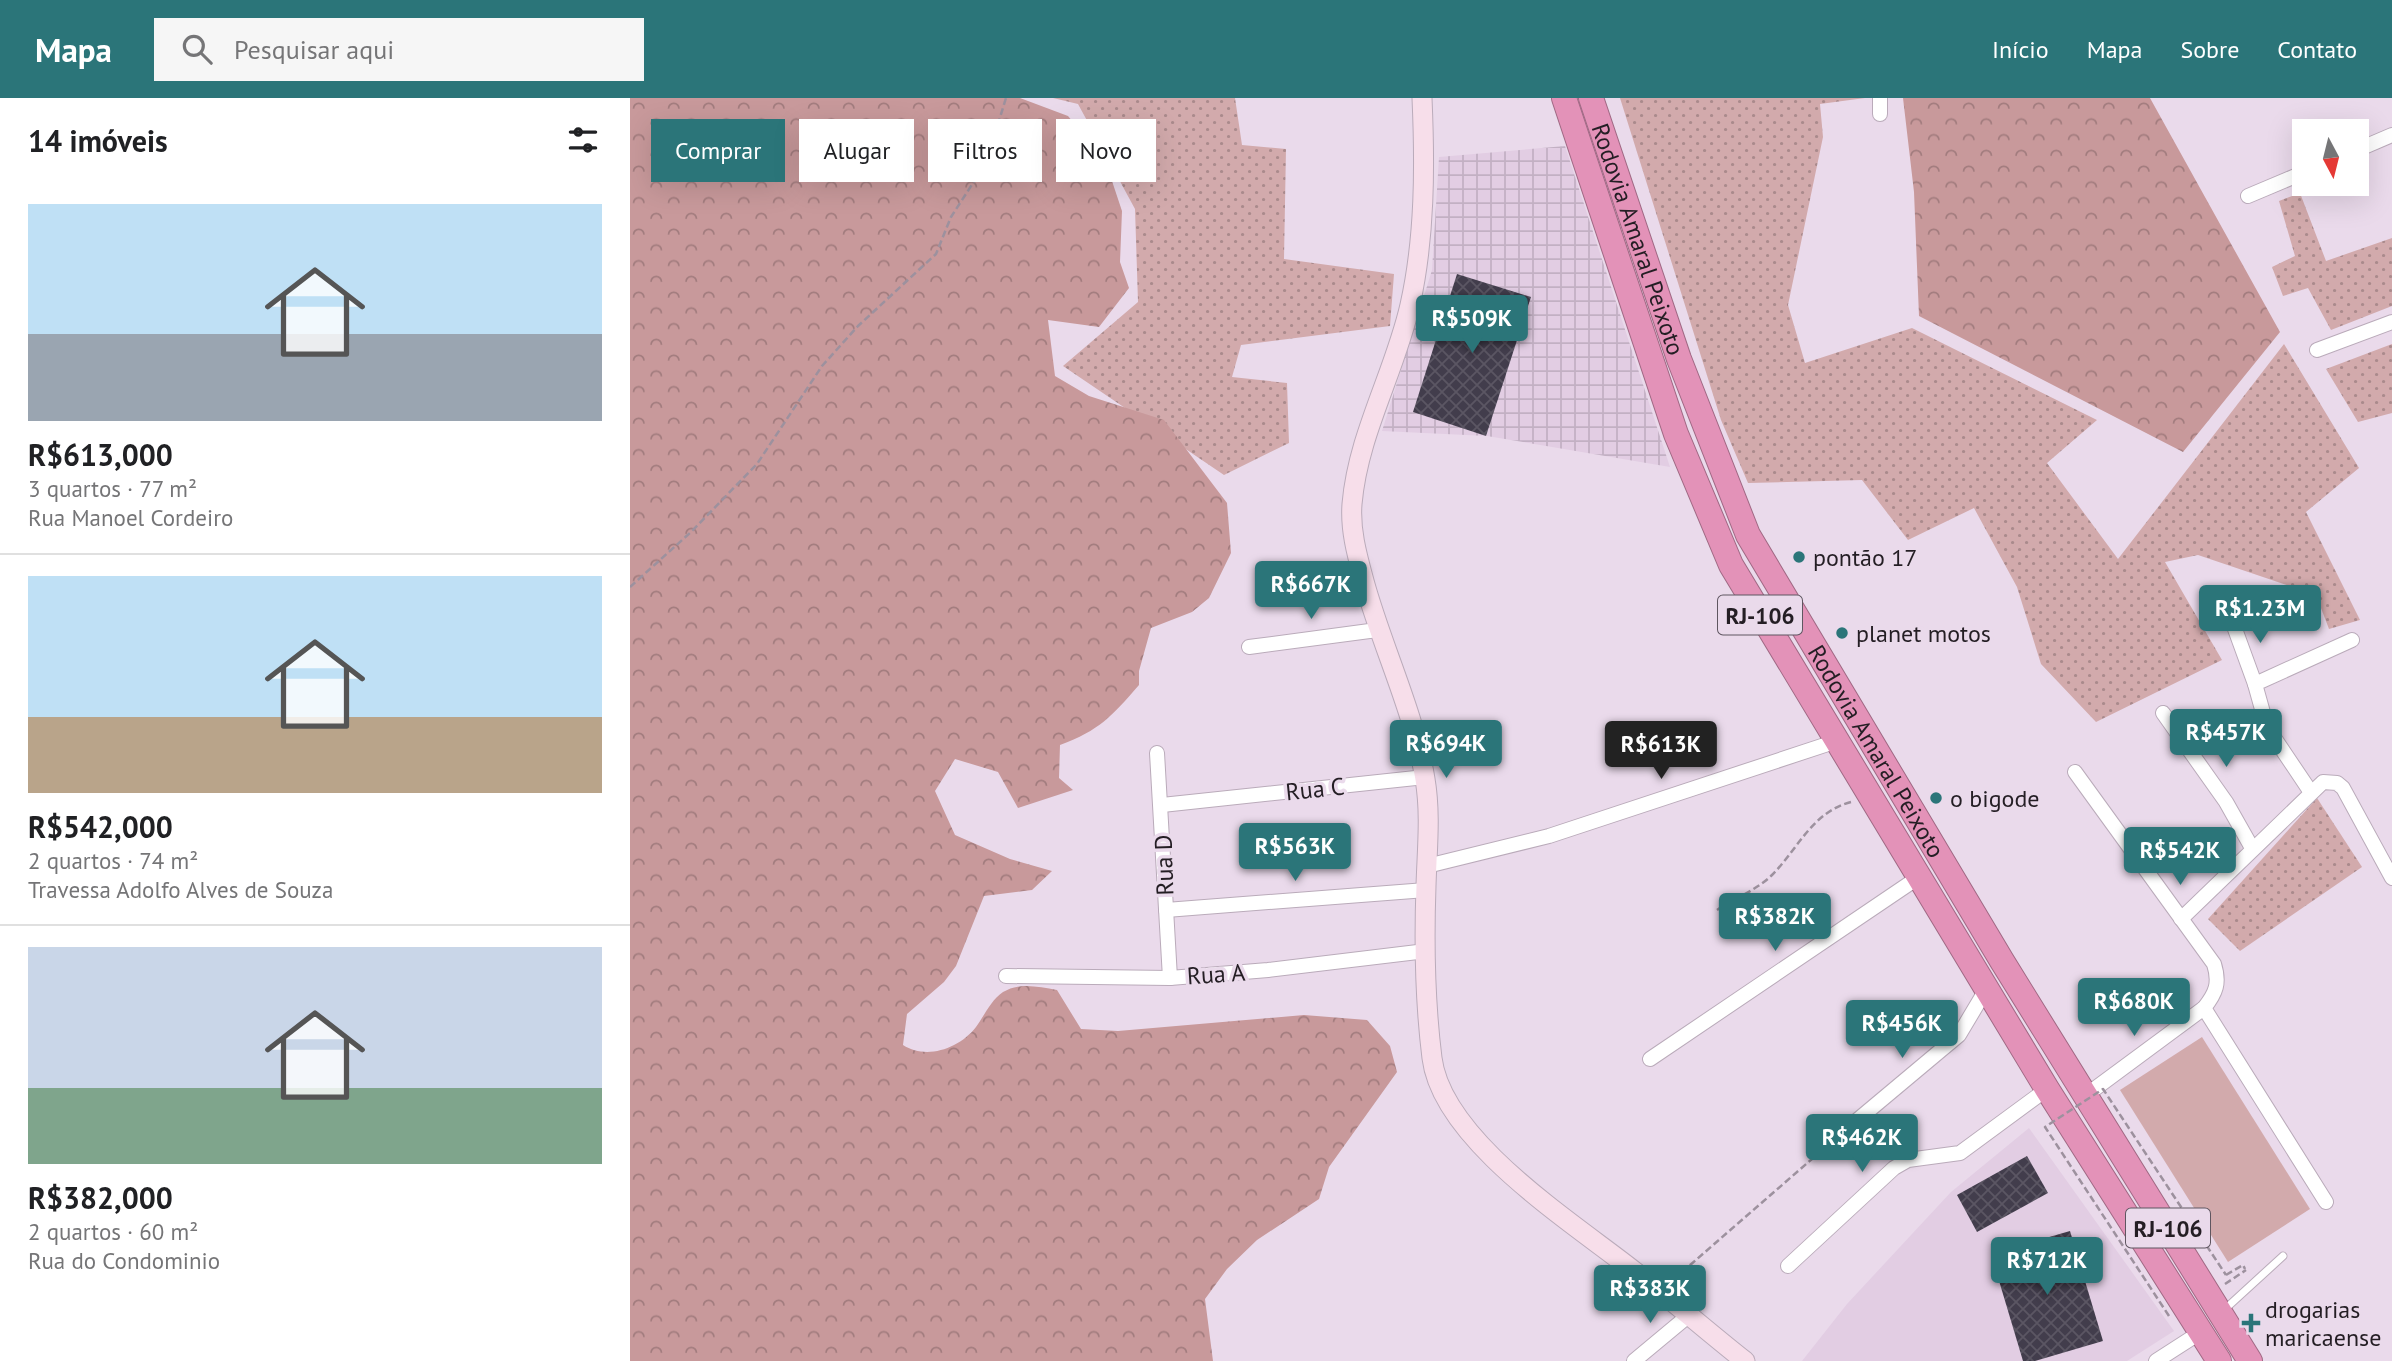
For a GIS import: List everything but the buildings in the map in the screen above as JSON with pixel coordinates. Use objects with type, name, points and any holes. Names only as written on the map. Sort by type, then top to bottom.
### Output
[{"type":"highway","name":"Rodovia Amaral Peixoto","points":[[1564,98],[1676,434],[1731,565],[2047,1089],[2219,1361]]},
{"type":"highway","name":"Rodovia Amaral Peixoto","points":[[1591,98],[1679,359],[1748,535],[2085,1096],[2250,1361]]},
{"type":"street","points":[[1422,98],[1420,228],[1410,305],[1363,449],[1352,499],[1351,524],[1377,630],[1406,709],[1425,777],[1429,810],[1426,950],[1432,1059],[1437,1082],[1471,1135],[1507,1171],[1745,1361]]},
{"type":"street","points":[[1880,98],[1880,114]]},
{"type":"street","points":[[2370,144],[2392,135]]},
{"type":"street","points":[[2248,196],[2292,177]]},
{"type":"street","points":[[2317,350],[2392,322]]},
{"type":"street","points":[[2231,618],[2267,727],[2310,790]]},
{"type":"street","points":[[1249,647],[1377,630]]},
{"type":"street","points":[[2255,684],[2352,640]]},
{"type":"street","points":[[2163,713],[2213,782],[2252,849]]},
{"type":"street","points":[[1427,866],[1549,836],[1837,741]]},
{"type":"street","name":"Rua D","points":[[1157,753],[1170,978]]},
{"type":"street","points":[[2075,772],[2214,964],[2218,977],[2216,993],[2204,1008],[2085,1096]]},
{"type":"street","name":"Rua C","points":[[1162,805],[1425,777]]},
{"type":"street","points":[[2181,919],[2310,790],[2329,781],[2343,788],[2390,871]]},
{"type":"street","points":[[1650,1059],[1919,877]]},
{"type":"street","points":[[1166,911],[1426,890]]},
{"type":"street","name":"Rua A","points":[[1006,976],[1170,978],[1268,970],[1426,950]]},
{"type":"street","points":[[1830,1143],[1959,1035],[1987,988]]},
{"type":"street","points":[[2204,1008],[2326,1202]]},
{"type":"street","points":[[1788,1266],[1894,1168],[1908,1160],[1960,1153],[2047,1089]]},
{"type":"street","points":[[1633,1361],[1688,1316]]},
{"type":"street","points":[[2156,1361],[2201,1332]]},
{"type":"lane","points":[[2215,1304],[2254,1282],[2283,1255]]},
{"type":"path","points":[[630,587],[691,532],[757,464],[822,366],[858,326],[936,254],[951,217],[986,163],[1006,98]]},
{"type":"path","points":[[1717,910],[1772,876],[1803,834],[1835,806],[1871,797]]},
{"type":"path","points":[[2169,1316],[2045,1127],[2103,1089],[2226,1275],[2243,1265],[2254,1282]]},
{"type":"path","points":[[1660,1292],[1830,1143]]},
{"type":"path","points":[[2215,1304],[2246,1270]]},
{"type":"shaded area","points":[[1053,98],[1235,98],[1242,145],[1286,149],[1284,259],[1394,274],[1390,326],[1241,345],[1232,377],[1287,383],[1289,443],[1224,475],[1063,366],[1138,302],[1135,209],[1120,182],[1156,182],[1156,119],[1086,119],[1078,104]]},
{"type":"shaded area","points":[[1620,98],[1865,98],[1820,104],[1823,137],[1788,305],[1805,363],[1912,328],[2097,420],[2047,463],[2118,559],[2284,344],[2359,468],[2306,512],[2360,620],[2329,629],[2316,595],[2198,555],[2165,562],[2222,660],[2096,722],[2041,664],[2017,587],[1974,508],[1908,540],[1862,480],[1748,483],[1721,420]]},
{"type":"shaded area","points":[[1565,146],[1670,467],[1487,436],[1382,431],[1432,270],[1439,157]]},
{"type":"shaded area","points":[[2301,196],[2326,261],[2392,238],[2392,306],[2331,330],[2308,288],[2283,296],[2272,267],[2295,256],[2279,201]]},
{"type":"shaded area","points":[[2392,344],[2392,413],[2358,422],[2326,369]]},
{"type":"shaded area","points":[[2317,798],[2362,867],[2240,951],[2208,919]]},
{"type":"shaded area","points":[[2202,1037],[2310,1209],[2228,1262],[2120,1090]]},
{"type":"shaded area","points":[[2029,1128],[2174,1331],[2127,1361],[1802,1361],[1847,1304],[1951,1192]]},
{"type":"green space","points":[[630,98],[1020,98],[1071,119],[1056,119],[1056,182],[1112,182],[1122,211],[1120,262],[1129,288],[1099,327],[1048,320],[1055,376],[1089,396],[1164,420],[1227,503],[1231,553],[1209,598],[1192,612],[1151,628],[1139,671],[1139,685],[1095,728],[1060,745],[1059,778],[1073,790],[1018,808],[998,772],[955,759],[935,791],[955,835],[1010,859],[1052,871],[1032,890],[984,896],[956,966],[944,982],[907,1014],[903,1045],[922,1052],[951,1046],[969,1035],[999,995],[1009,989],[1023,986],[1057,990],[1081,1029],[1118,1031],[1304,1015],[1367,1020],[1390,1046],[1397,1072],[1329,1167],[1319,1199],[1257,1240],[1227,1269],[1205,1299],[1213,1361],[630,1361]]},
{"type":"green space","points":[[1903,98],[2150,98],[2280,332],[2183,452],[1919,316],[1914,192]]},
{"type":"place","name":"pontão 17","points":[[1799,557]]},
{"type":"place","name":"planet motos","points":[[1842,633]]},
{"type":"place","name":"o bigode","points":[[1936,798]]},
{"type":"place","name":"drogarias maricaense","points":[[2251,1323]]}]
